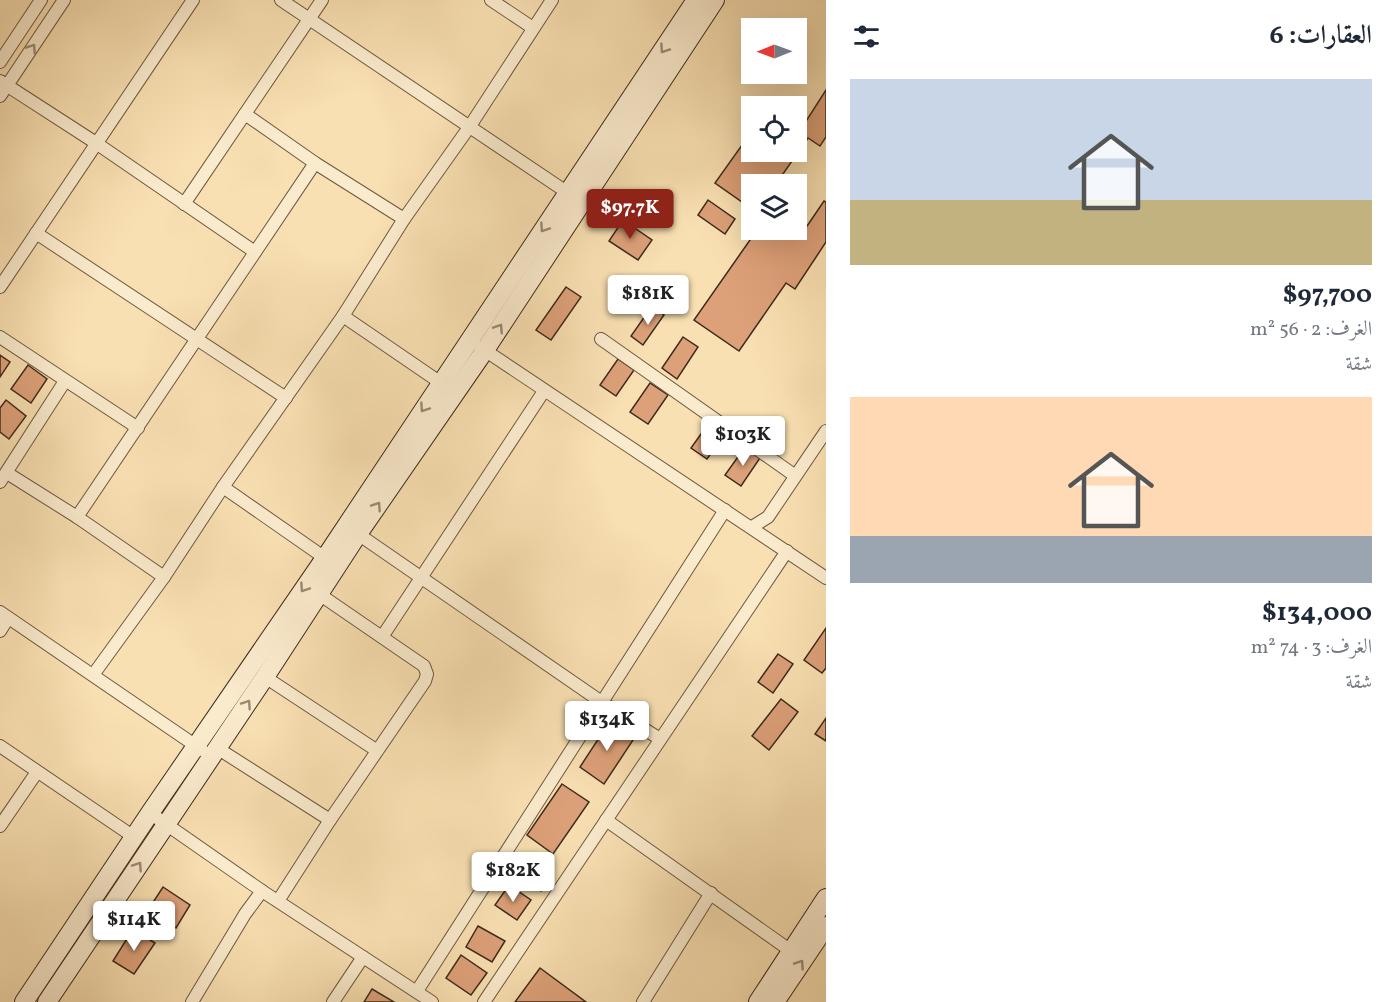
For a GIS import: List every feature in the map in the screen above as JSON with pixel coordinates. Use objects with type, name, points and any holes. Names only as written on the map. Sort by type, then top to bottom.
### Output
[{"type":"street","points":[[0,62],[41,0]]},
{"type":"street","points":[[0,96],[4,83],[64,0]]},
{"type":"street","points":[[0,287],[193,0]]},
{"type":"street","points":[[281,0],[575,197]]},
{"type":"street","points":[[184,204],[322,0]]},
{"type":"street","points":[[491,0],[533,28]]},
{"type":"street","points":[[93,675],[164,577],[223,487],[343,316],[404,219],[470,126],[552,0]]},
{"type":"street","points":[[47,1002],[358,534],[484,350],[696,0]]},
{"type":"street","points":[[28,1001],[134,837],[325,558],[469,339],[575,197],[716,0]]},
{"type":"street","points":[[4,83],[255,252]]},
{"type":"street","points":[[244,114],[315,163],[404,219]]},
{"type":"street","points":[[77,517],[315,163]]},
{"type":"street","points":[[36,233],[286,399]]},
{"type":"street","points":[[343,316],[441,382]]},
{"type":"street","points":[[0,337],[138,428]]},
{"type":"street","points":[[469,339],[826,578]]},
{"type":"street","points":[[601,339],[794,475]]},
{"type":"street","points":[[65,381],[3,478],[77,517],[164,577]]},
{"type":"street","points":[[382,637],[544,391]]},
{"type":"street","points":[[752,527],[768,517],[794,475],[826,431]]},
{"type":"street","points":[[223,487],[325,558]]},
{"type":"street","points":[[417,991],[725,510]]},
{"type":"street","points":[[358,534],[603,703],[660,739]]},
{"type":"street","points":[[484,1002],[787,551]]},
{"type":"street","points":[[278,901],[376,750],[425,681],[427,674],[424,666],[319,594]]},
{"type":"street","points":[[0,631],[4,615],[196,745],[214,752],[330,820]]},
{"type":"street","points":[[265,677],[376,750]]},
{"type":"street","points":[[0,746],[134,837]]},
{"type":"street","points":[[0,826],[37,772]]},
{"type":"street","points":[[150,813],[262,891],[432,1002]]},
{"type":"street","points":[[606,820],[791,951]]},
{"type":"street","points":[[192,1002],[245,914],[262,891]]},
{"type":"street","points":[[643,1002],[711,893]]},
{"type":"street","points":[[758,1002],[826,898]]},
{"type":"street","points":[[775,1002],[826,926]]},
{"type":"street","points":[[333,1002],[363,957]]},
{"type":"building","points":[[826,90],[826,137],[820,146],[807,139],[807,120]]},
{"type":"building","points":[[741,146],[741,162],[791,162],[783,174],[741,174],[741,201],[715,183]]},
{"type":"building","points":[[708,200],[735,219],[725,234],[698,215]]},
{"type":"building","points":[[824,201],[826,202],[826,242],[795,289],[786,283],[739,351],[694,320],[750,240],[807,240],[807,226]]},
{"type":"building","points":[[623,220],[652,240],[638,260],[609,241]]},
{"type":"building","points":[[566,287],[581,297],[551,340],[536,330]]},
{"type":"building","points":[[652,306],[664,315],[643,345],[631,336]]},
{"type":"building","points":[[683,337],[698,347],[677,379],[662,368]]},
{"type":"building","points":[[0,355],[10,362],[0,377]]},
{"type":"building","points":[[618,359],[634,370],[616,396],[600,385]]},
{"type":"building","points":[[28,365],[47,379],[31,403],[11,389]]},
{"type":"building","points":[[650,383],[668,395],[648,424],[630,412]]},
{"type":"building","points":[[6,400],[26,416],[9,439],[0,432],[0,408]]},
{"type":"building","points":[[711,420],[727,431],[707,459],[691,448]]},
{"type":"building","points":[[745,447],[760,458],[741,486],[725,475]]},
{"type":"building","points":[[826,628],[826,668],[822,673],[804,660]]},
{"type":"building","points":[[778,654],[793,664],[773,693],[758,682]]},
{"type":"building","points":[[781,699],[798,712],[769,750],[752,736]]},
{"type":"building","points":[[826,718],[826,741],[815,734]]},
{"type":"building","points":[[610,721],[635,737],[604,784],[580,767]]},
{"type":"building","points":[[562,784],[589,802],[553,854],[527,835]]},
{"type":"building","points":[[522,856],[551,872],[541,891],[512,875]]},
{"type":"building","points":[[509,885],[531,900],[517,920],[495,905]]},
{"type":"building","points":[[163,887],[190,905],[176,928],[148,910]]},
{"type":"building","points":[[478,926],[505,941],[492,962],[466,947]]},
{"type":"building","points":[[133,929],[155,943],[134,974],[113,961]]},
{"type":"building","points":[[461,955],[487,973],[471,995],[446,978]]},
{"type":"building","points":[[540,968],[586,1002],[515,1002]]},
{"type":"building","points":[[372,989],[394,1002],[364,1002]]}]
